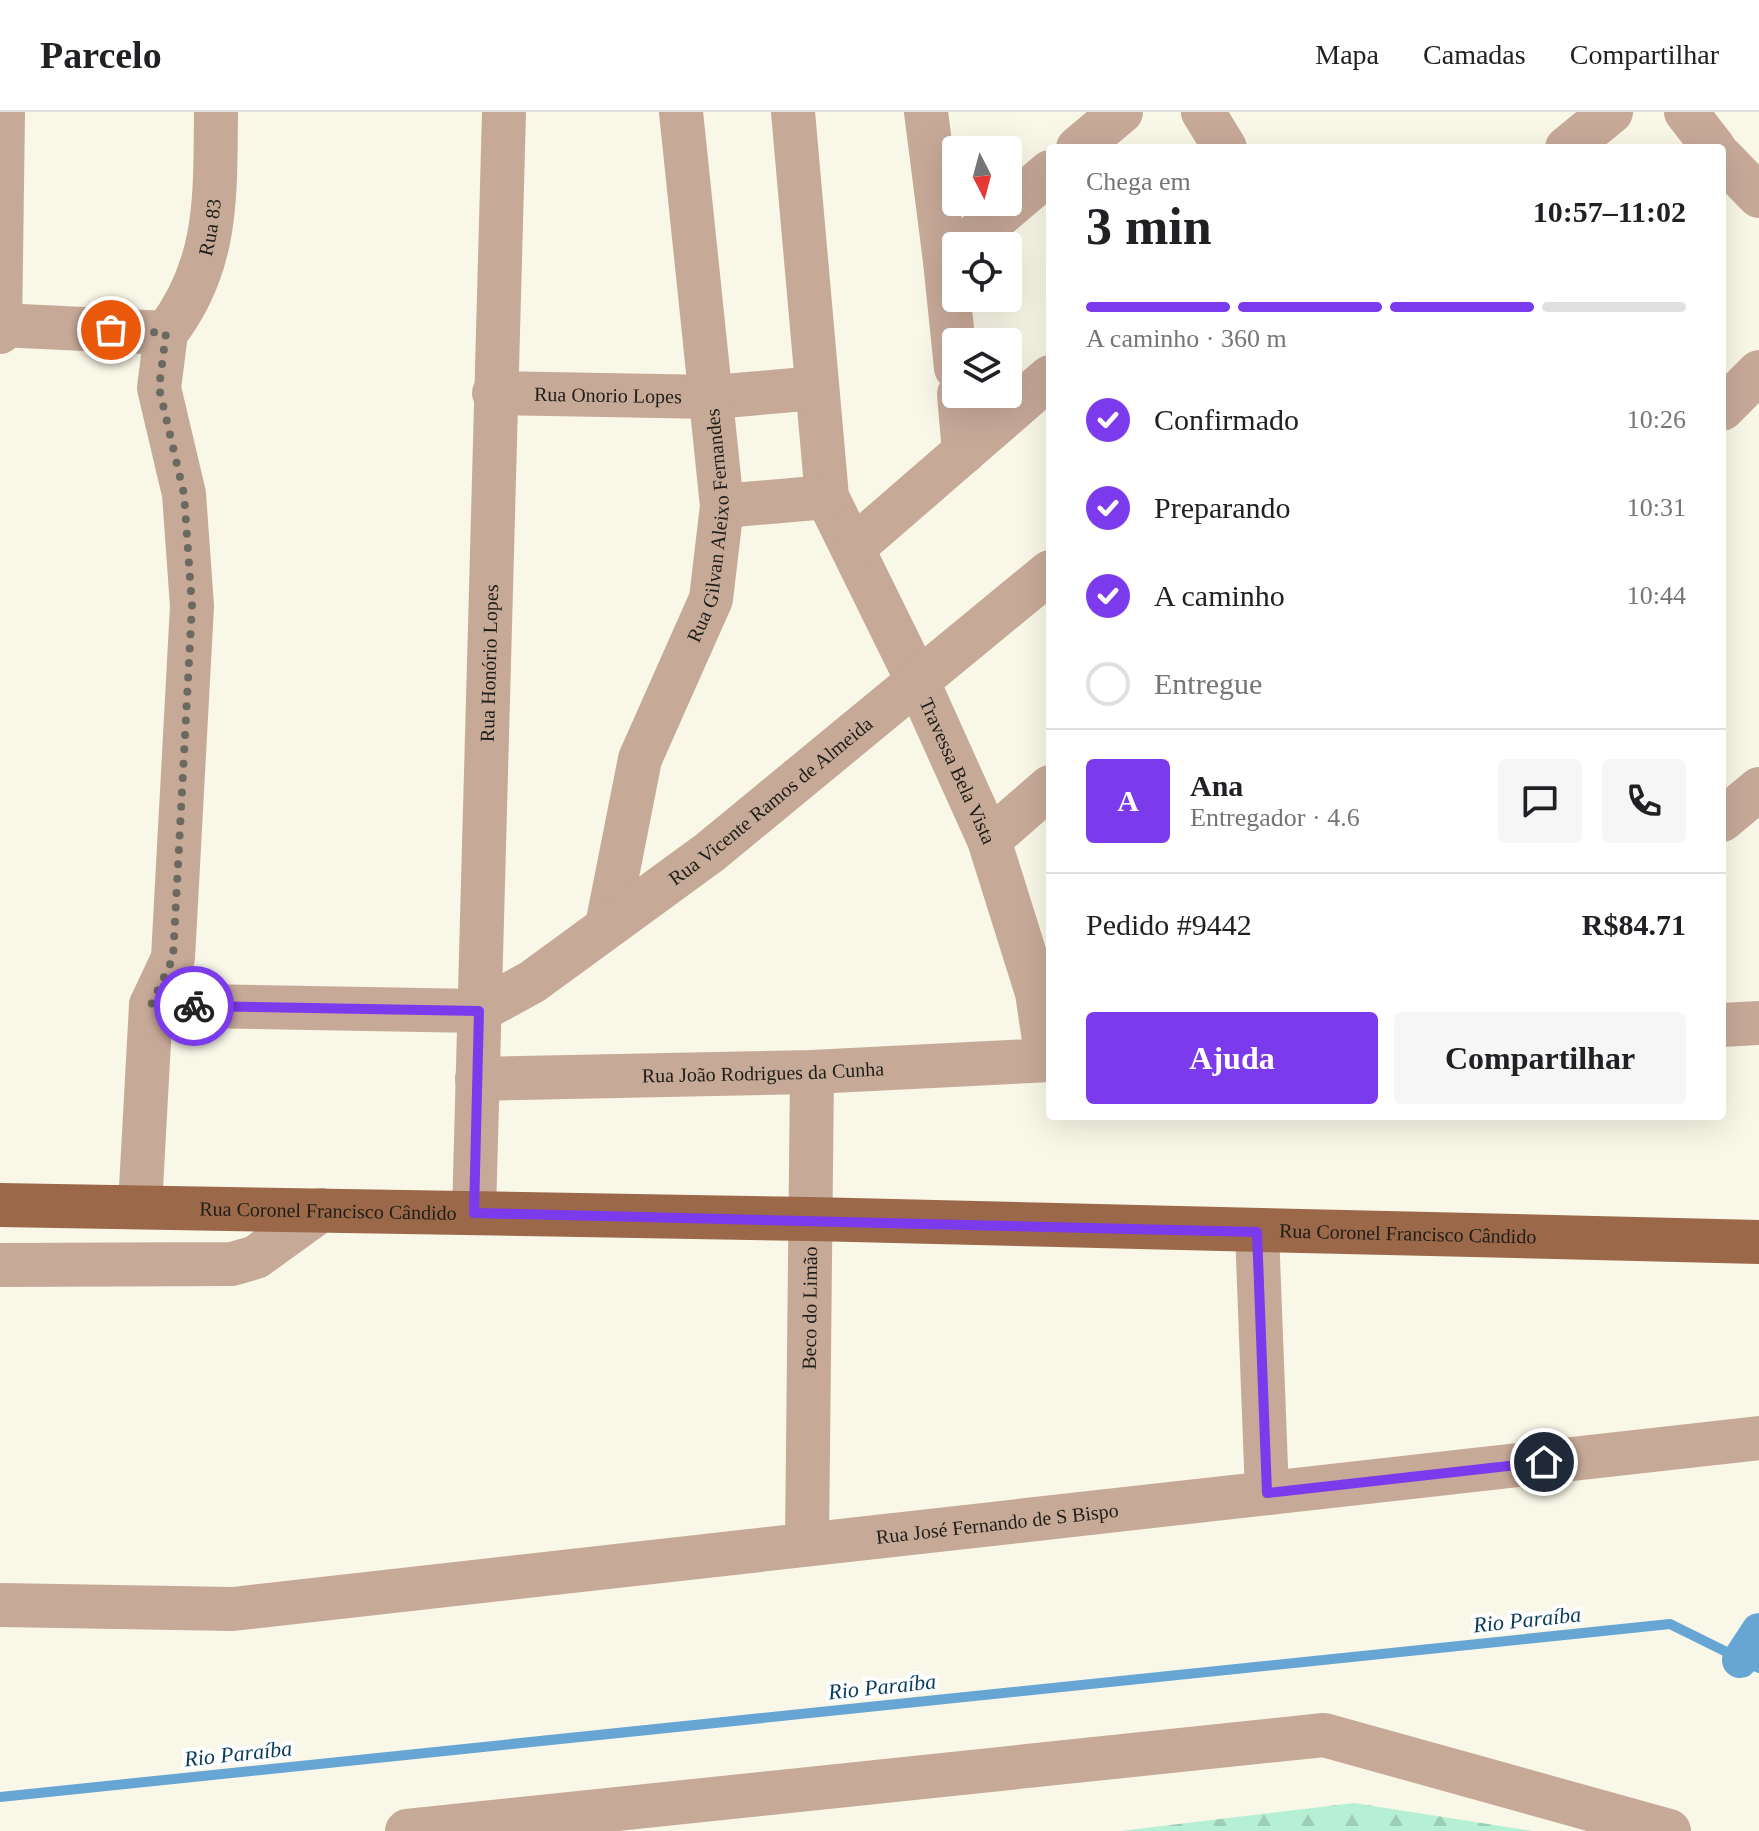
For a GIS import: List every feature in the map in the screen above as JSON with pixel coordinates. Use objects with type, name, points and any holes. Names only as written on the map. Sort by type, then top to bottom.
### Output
[{"type":"main road","name":"Rua Coronel Francisco Cândido","points":[[0,1205],[811,1219],[1759,1242]]},
{"type":"street","points":[[0,332],[3,112]]},
{"type":"street","name":"Rua 83","points":[[166,333],[186,307],[213,231],[216,112]]},
{"type":"street","name":"Rua Honório Lopes","points":[[474,1213],[504,112]]},
{"type":"street","name":"Rua Gilvan Aleixo Fernandes","points":[[607,926],[640,759],[711,599],[722,506],[681,112]]},
{"type":"street","name":"Travessa Bela Vista","points":[[793,112],[827,497],[917,680],[989,840],[1037,993],[1046,1042]]},
{"type":"street","points":[[926,112],[951,232]]},
{"type":"street","points":[[1083,144],[1121,112]]},
{"type":"street","points":[[1203,112],[1223,144]]},
{"type":"street","points":[[1572,144],[1611,112]]},
{"type":"street","points":[[1686,112],[1710,144]]},
{"type":"street","points":[[980,232],[1046,175]]},
{"type":"street","points":[[0,325],[166,333],[159,388],[184,494],[192,606],[173,958],[151,1005],[140,1207]]},
{"type":"street","points":[[1726,405],[1759,372]]},
{"type":"street","points":[[853,548],[1046,380]]},
{"type":"street","name":"Rua Onorio Lopes","points":[[494,393],[713,397],[816,388]]},
{"type":"street","points":[[960,408],[964,452]]},
{"type":"street","points":[[722,506],[827,497]]},
{"type":"street","name":"Rua Vicente Ramos de Almeida","points":[[479,1011],[532,982],[710,852],[1046,575]]},
{"type":"street","points":[[1726,817],[1759,789]]},
{"type":"street","points":[[989,840],[1046,790]]},
{"type":"street","points":[[151,1005],[479,1011]]},
{"type":"street","points":[[1726,1025],[1759,1023]]},
{"type":"street","name":"Rua João Rodrigues da Cunha","points":[[477,1079],[812,1072],[1046,1059]]},
{"type":"street","name":"Beco do Limão","points":[[807,1544],[812,1072]]},
{"type":"street","points":[[0,1265],[232,1264],[256,1257],[321,1210]]},
{"type":"street","points":[[1257,1232],[1267,1493]]},
{"type":"street","name":"Rua José Fernando de S Bispo","points":[[0,1605],[233,1609],[1759,1438]]},
{"type":"street","points":[[407,1831],[1324,1735],[1669,1831]]},
{"type":"green space","points":[[1354,1803],[1533,1831],[1120,1831]]},
{"type":"waterway","name":"Rio Paraíba","points":[[0,1797],[1670,1624],[1759,1668]]},
{"type":"waterway","points":[[1740,1660],[1759,1631]]},
{"type":"way so far","points":[[111,330],[166,333],[159,388],[184,494],[192,606],[173,958],[151,1005],[194,1006]]},
{"type":"route","points":[[194,1006],[479,1011],[474,1213],[1257,1232],[1267,1493],[1544,1462]]}]
